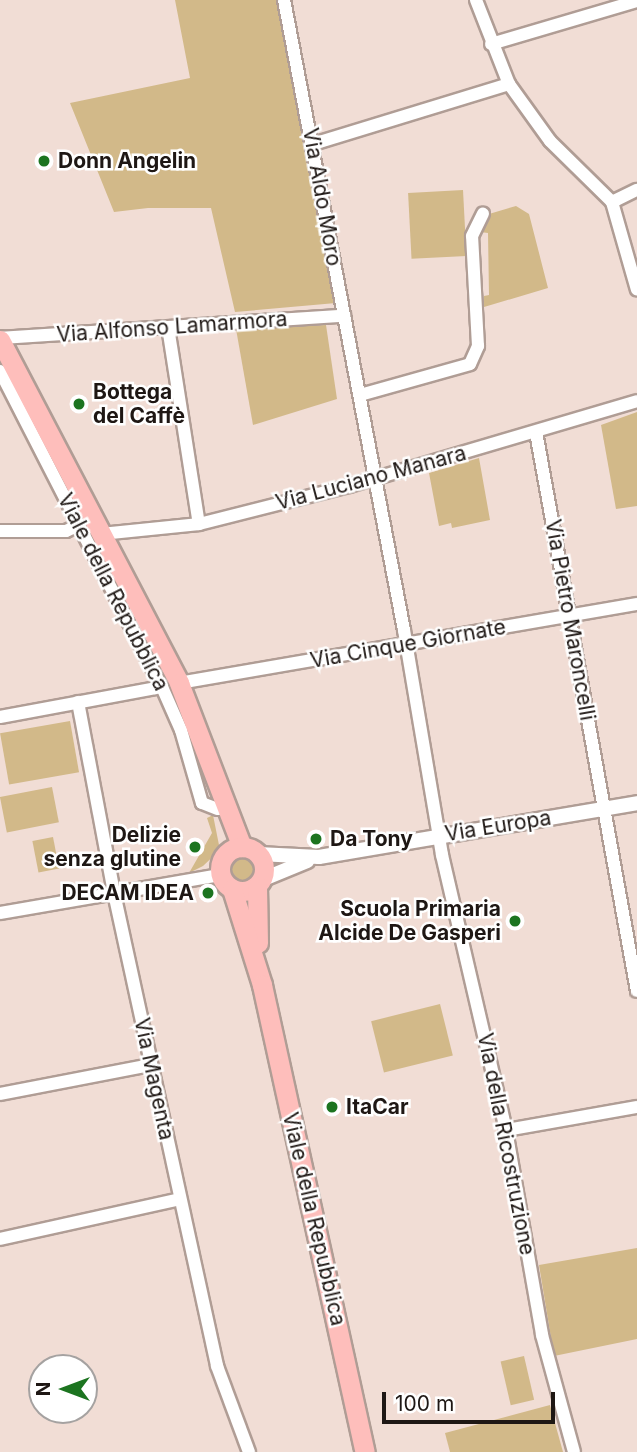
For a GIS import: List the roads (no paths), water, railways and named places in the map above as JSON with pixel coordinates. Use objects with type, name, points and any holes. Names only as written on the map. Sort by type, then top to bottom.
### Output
[{"type":"main road","name":"Viale della Repubblica","points":[[0,339],[101,534],[171,685],[198,732],[242,851]]},
{"type":"main road","name":"Viale della Repubblica","points":[[198,732],[218,809],[242,851]]},
{"type":"main road","points":[[242,851],[264,866],[259,883],[245,891],[226,882],[219,867],[242,851]]},
{"type":"main road","name":"Viale della Repubblica","points":[[226,882],[262,985],[365,1452]]},
{"type":"main road","name":"Viale della Repubblica","points":[[259,883],[262,985]]},
{"type":"street","name":"Via Aldo Moro","points":[[284,0],[406,644]]},
{"type":"street","points":[[476,0],[491,44],[509,84],[550,141],[612,202],[637,290]]},
{"type":"street","points":[[491,44],[637,1]]},
{"type":"street","points":[[313,145],[509,84]]},
{"type":"street","points":[[612,202],[637,190]]},
{"type":"street","points":[[360,395],[470,364],[478,346],[472,236],[482,213]]},
{"type":"street","name":"Via Alfonso Lamarmora","points":[[0,339],[344,316]]},
{"type":"street","points":[[168,327],[199,524]]},
{"type":"street","name":"Viale della Repubblica","points":[[0,372],[79,526],[171,685],[202,803],[218,809]]},
{"type":"street","name":"Via Luciano Manara","points":[[101,534],[199,524],[375,478],[637,401]]},
{"type":"street","name":"Via Pietro Maroncelli","points":[[536,432],[637,991]]},
{"type":"street","points":[[0,531],[66,531],[79,526]]},
{"type":"street","name":"Via Cinque Giornate","points":[[0,717],[637,604]]},
{"type":"street","name":"Via della Ricostruzione","points":[[406,644],[438,836],[506,1130],[542,1335],[574,1452]]},
{"type":"street","name":"Via Magenta","points":[[78,702],[150,1065],[217,1366],[248,1452]]},
{"type":"street","name":"Via Europa","points":[[259,883],[319,857],[637,803]]},
{"type":"street","name":"Via Europa","points":[[242,851],[319,857]]},
{"type":"street","points":[[0,913],[114,893],[226,882]]},
{"type":"street","points":[[0,1094],[150,1065]]},
{"type":"street","points":[[506,1130],[637,1107]]},
{"type":"street","points":[[0,1238],[180,1199]]},
{"type":"place","name":"Donn Angelin","points":[[44,161]]},
{"type":"place","name":"Bottega del Caffè","points":[[79,404]]},
{"type":"place","name":"Da Tony","points":[[316,839]]},
{"type":"place","name":"Delizie senza glutine","points":[[195,847]]},
{"type":"place","name":"DECAM IDEA","points":[[208,893]]},
{"type":"place","name":"Scuola Primaria Alcide De Gasperi","points":[[515,921]]},
{"type":"place","name":"ItaCar","points":[[332,1107]]}]
